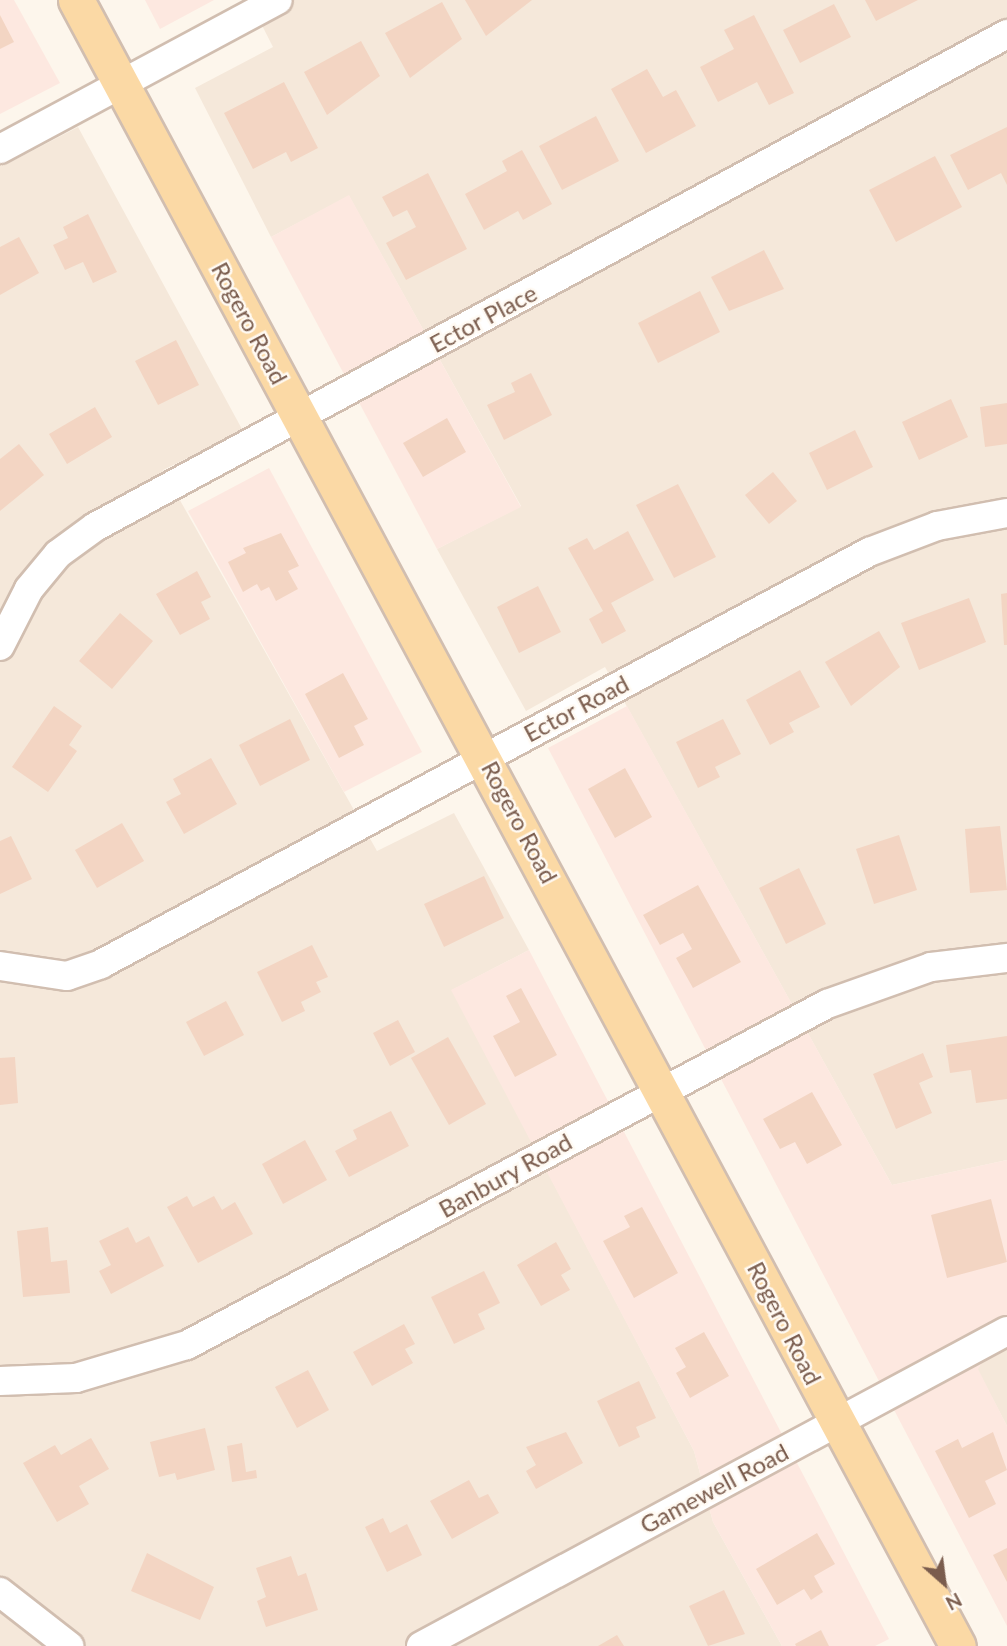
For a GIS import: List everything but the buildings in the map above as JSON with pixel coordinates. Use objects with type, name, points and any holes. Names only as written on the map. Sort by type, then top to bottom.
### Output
[{"type":"main road","name":"Rogero Road","points":[[76,0],[663,1088],[836,1422],[958,1646]]},
{"type":"street","points":[[0,149],[278,0]]},
{"type":"street","name":"Ector Place","points":[[0,646],[29,589],[58,554],[95,527],[1007,34]]},
{"type":"street","name":"Ector Road","points":[[0,966],[67,976],[101,964],[869,552],[937,526],[1007,513]]},
{"type":"street","name":"Banbury Road","points":[[0,1381],[76,1378],[187,1345],[663,1088],[827,1004],[931,967],[1007,958]]},
{"type":"street","name":"Gamewell Road","points":[[421,1646],[1007,1331]]},
{"type":"street","points":[[0,1592],[69,1646]]},
{"type":"shaded area","points":[[0,0],[14,0],[60,83],[0,114]]},
{"type":"shaded area","points":[[145,0],[214,0],[160,29]]},
{"type":"shaded area","points":[[249,0],[1007,0],[1007,1160],[892,1185],[605,667],[526,711],[437,549],[521,506],[349,196],[271,237],[195,88],[273,47]]},
{"type":"shaded area","points":[[78,127],[243,431],[163,470],[377,851],[454,813],[529,950],[452,990],[694,1451],[713,1522],[782,1646],[0,1646],[0,147],[9,163]]},
{"type":"shaded area","points":[[349,195],[521,507],[437,549],[271,237]]},
{"type":"shaded area","points":[[269,468],[422,752],[344,792],[188,511]]},
{"type":"shaded area","points":[[627,706],[892,1185],[1007,1160],[1007,1323],[978,1369],[1007,1426],[1007,1626],[548,748]]},
{"type":"shaded area","points":[[529,950],[889,1639],[875,1646],[782,1646],[713,1522],[694,1451],[451,990]]},
{"type":"shaded area","points":[[1007,1323],[1007,1426],[977,1369]]}]
